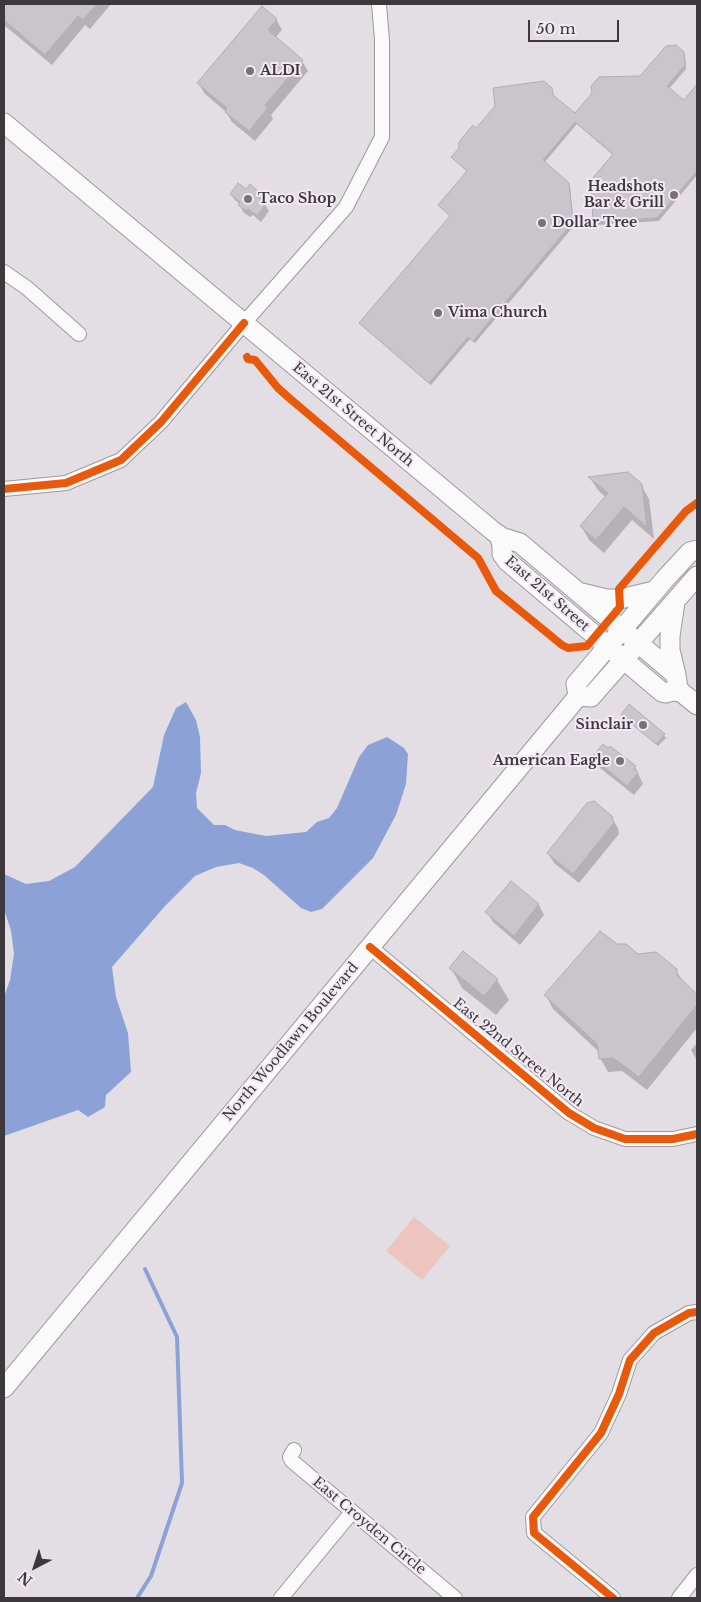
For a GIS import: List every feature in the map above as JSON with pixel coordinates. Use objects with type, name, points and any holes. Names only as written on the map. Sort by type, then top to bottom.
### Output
[{"type":"main road","name":"East 21st Street North","points":[[4,123],[499,536],[520,543],[638,643],[679,683],[697,705]]},
{"type":"main road","name":"East 21st Street","points":[[499,536],[502,554],[506,561],[662,692],[672,691],[679,683]]},
{"type":"main road","name":"North Woodlawn Boulevard","points":[[4,1388],[578,696],[576,684],[654,591],[690,552],[697,550]]},
{"type":"main road","name":"North Woodlawn Boulevard","points":[[578,696],[591,696],[697,576]]},
{"type":"main road","points":[[579,593],[620,599],[654,591]]},
{"type":"main road","points":[[675,602],[670,650],[679,683]]},
{"type":"street","points":[[4,489],[66,483],[121,460],[161,422],[244,323],[346,207],[382,137],[382,40],[379,4]]},
{"type":"street","points":[[4,272],[27,288],[79,334]]},
{"type":"street","name":"East 22nd Street North","points":[[370,947],[569,1113],[594,1128],[625,1139],[673,1139],[697,1134]]},
{"type":"street","points":[[613,1598],[534,1533],[533,1517],[601,1433],[619,1394],[630,1360],[654,1333],[689,1313],[697,1312]]},
{"type":"street","name":"East Croyden Circle","points":[[294,1450],[290,1457],[292,1460],[455,1598]]},
{"type":"street","points":[[281,1598],[352,1512]]},
{"type":"street","points":[[679,1598],[697,1575]]},
{"type":"shaded area","points":[[414,1217],[450,1246],[422,1280],[386,1251]]},
{"type":"water","points":[[186,702],[196,720],[200,737],[201,773],[196,793],[197,808],[214,825],[225,825],[235,830],[266,836],[306,832],[317,822],[329,818],[337,808],[359,757],[368,745],[387,737],[404,748],[408,754],[406,784],[396,815],[373,858],[322,909],[311,912],[301,908],[264,875],[253,868],[239,863],[216,867],[195,876],[165,906],[112,967],[116,997],[128,1033],[131,1072],[106,1095],[105,1107],[88,1117],[78,1110],[4,1136],[4,997],[10,980],[14,954],[11,931],[4,909],[4,874],[26,884],[49,881],[75,867],[153,787],[164,735],[176,708]]},
{"type":"building","points":[[4,4],[97,4],[83,20],[78,16],[45,55],[4,20]]},
{"type":"building","name":"ALDI","points":[[262,6],[277,19],[268,30],[303,60],[265,105],[268,108],[249,131],[225,112],[227,108],[197,83]]},
{"type":"building","points":[[676,45],[684,52],[685,65],[667,86],[684,100],[697,84],[697,171],[657,218],[593,222],[591,180],[613,154],[575,122],[543,160],[569,183],[573,222],[473,341],[468,337],[429,383],[359,323],[450,216],[438,205],[467,171],[451,157],[459,148],[459,142],[473,125],[476,128],[495,106],[493,88],[544,81],[552,88],[553,95],[575,113],[592,93],[591,86],[599,77],[640,76],[666,46]]},
{"type":"building","name":"Taco Shop","points":[[238,183],[246,189],[250,184],[260,193],[257,196],[266,204],[257,216],[248,209],[246,211],[238,205],[240,202],[230,194]]},
{"type":"building","points":[[628,472],[642,484],[647,527],[624,507],[596,540],[580,526],[608,493],[588,477]]},
{"type":"building","points":[[629,704],[665,734],[656,744],[621,715]]},
{"type":"building","points":[[603,744],[608,748],[610,746],[636,766],[634,769],[638,773],[627,786],[592,757]]},
{"type":"building","points":[[594,801],[612,816],[614,823],[573,874],[547,853],[587,803]]},
{"type":"building","points":[[511,881],[539,904],[514,936],[485,912]]},
{"type":"building","points":[[600,931],[617,944],[626,944],[638,954],[656,952],[677,969],[677,975],[697,994],[697,1005],[639,1077],[613,1058],[599,1059],[597,1044],[544,995]]},
{"type":"building","points":[[463,951],[498,979],[484,996],[449,968]]},
{"type":"waterway","points":[[137,1598],[151,1576],[182,1483],[177,1337],[145,1269]]},
{"type":"cycle path","points":[[4,489],[66,483],[121,460],[161,422],[244,323]]},
{"type":"cycle path","points":[[247,357],[248,359],[255,360],[288,397],[478,558],[496,591],[568,648],[587,646],[620,607],[619,589],[686,511],[697,503]]},
{"type":"cycle path","points":[[370,947],[569,1113],[594,1128],[625,1139],[673,1139],[697,1134]]},
{"type":"cycle path","points":[[613,1598],[534,1533],[533,1517],[601,1433],[619,1394],[630,1360],[654,1333],[689,1313],[697,1312]]},
{"type":"place","name":"ALDI","points":[[250,71]]},
{"type":"place","name":"Headshots Bar & Grill","points":[[674,195]]},
{"type":"place","name":"Taco Shop","points":[[248,199]]},
{"type":"place","name":"Dollar Tree","points":[[542,223]]},
{"type":"place","name":"Vima Church","points":[[438,313]]},
{"type":"place","name":"Sinclair","points":[[643,725]]},
{"type":"place","name":"American Eagle","points":[[620,761]]}]
